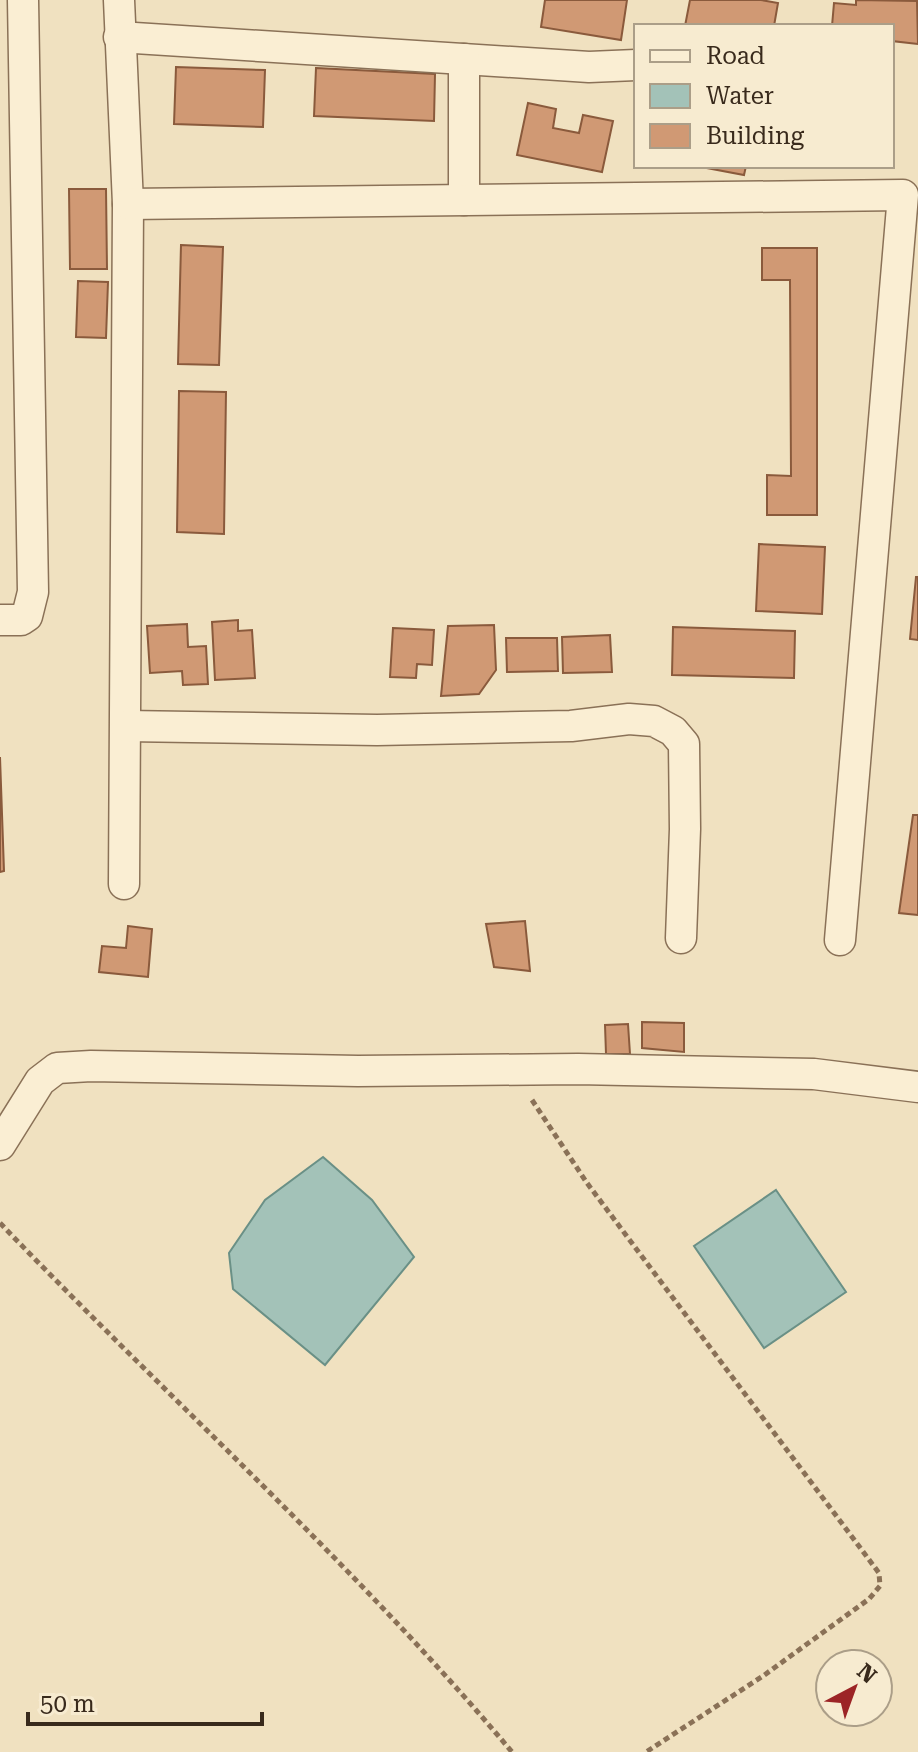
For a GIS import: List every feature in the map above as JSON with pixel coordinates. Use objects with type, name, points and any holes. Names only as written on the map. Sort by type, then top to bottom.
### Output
[{"type":"street","points":[[0,620],[21,620],[27,616],[33,592],[23,0]]},
{"type":"street","points":[[119,0],[128,204],[124,884]]},
{"type":"street","points":[[119,37],[589,67],[634,65]]},
{"type":"street","points":[[464,59],[464,200]]},
{"type":"street","points":[[128,204],[903,195],[840,940]]},
{"type":"street","points":[[126,726],[377,730],[571,726],[629,719],[654,721],[673,731],[684,744],[681,938]]},
{"type":"street","points":[[0,1145],[14,1125],[22,1105],[40,1081],[57,1068],[512,1069],[814,1074],[918,1087]]},
{"type":"path","points":[[512,1069],[587,1183],[879,1573],[880,1586],[869,1599],[763,1676],[646,1752]]},
{"type":"path","points":[[0,1223],[100,1327],[346,1569],[512,1752]]},
{"type":"water","points":[[323,1157],[372,1200],[414,1257],[325,1365],[233,1289],[229,1253],[265,1200]]},
{"type":"water","points":[[776,1190],[846,1292],[764,1348],[694,1246]]},
{"type":"building","points":[[545,0],[627,0],[621,40],[541,27]]},
{"type":"building","points":[[690,0],[761,0],[778,3],[774,24],[685,24]]},
{"type":"building","points":[[856,0],[917,1],[918,44],[894,41],[894,24],[832,24],[834,3],[856,5]]},
{"type":"building","points":[[176,67],[265,70],[263,127],[174,124]]},
{"type":"building","points":[[316,68],[435,74],[434,121],[314,116]]},
{"type":"building","points":[[528,103],[556,109],[553,128],[579,133],[583,115],[613,121],[602,172],[517,155]]},
{"type":"building","points":[[707,168],[746,168],[744,175]]},
{"type":"building","points":[[69,189],[106,189],[107,269],[70,269]]},
{"type":"building","points":[[181,245],[223,247],[219,365],[178,364]]},
{"type":"building","points":[[762,248],[817,248],[817,515],[767,515],[767,475],[791,476],[790,280],[762,280]]},
{"type":"building","points":[[78,281],[108,282],[106,338],[76,337]]},
{"type":"building","points":[[179,391],[226,392],[224,534],[177,532]]},
{"type":"building","points":[[759,544],[825,547],[822,614],[756,611]]},
{"type":"building","points":[[918,577],[918,640],[910,639]]},
{"type":"building","points":[[238,620],[238,631],[252,630],[255,678],[215,680],[212,622]]},
{"type":"building","points":[[187,624],[188,647],[206,646],[208,684],[183,685],[182,671],[150,673],[147,626]]},
{"type":"building","points":[[494,625],[496,670],[479,694],[441,696],[448,626]]},
{"type":"building","points":[[673,627],[795,631],[794,678],[672,675]]},
{"type":"building","points":[[393,628],[434,630],[432,665],[417,664],[416,678],[390,677]]},
{"type":"building","points":[[610,635],[612,672],[563,673],[562,637]]},
{"type":"building","points":[[506,638],[557,638],[558,671],[507,672]]},
{"type":"building","points":[[0,757],[4,871],[0,872]]},
{"type":"building","points":[[913,815],[918,815],[918,915],[899,913]]},
{"type":"building","points":[[525,921],[530,971],[494,967],[486,924]]},
{"type":"building","points":[[128,926],[152,929],[148,977],[99,972],[102,946],[126,948]]},
{"type":"building","points":[[642,1022],[684,1023],[684,1052],[642,1048]]},
{"type":"building","points":[[628,1024],[630,1054],[606,1054],[605,1025]]}]
